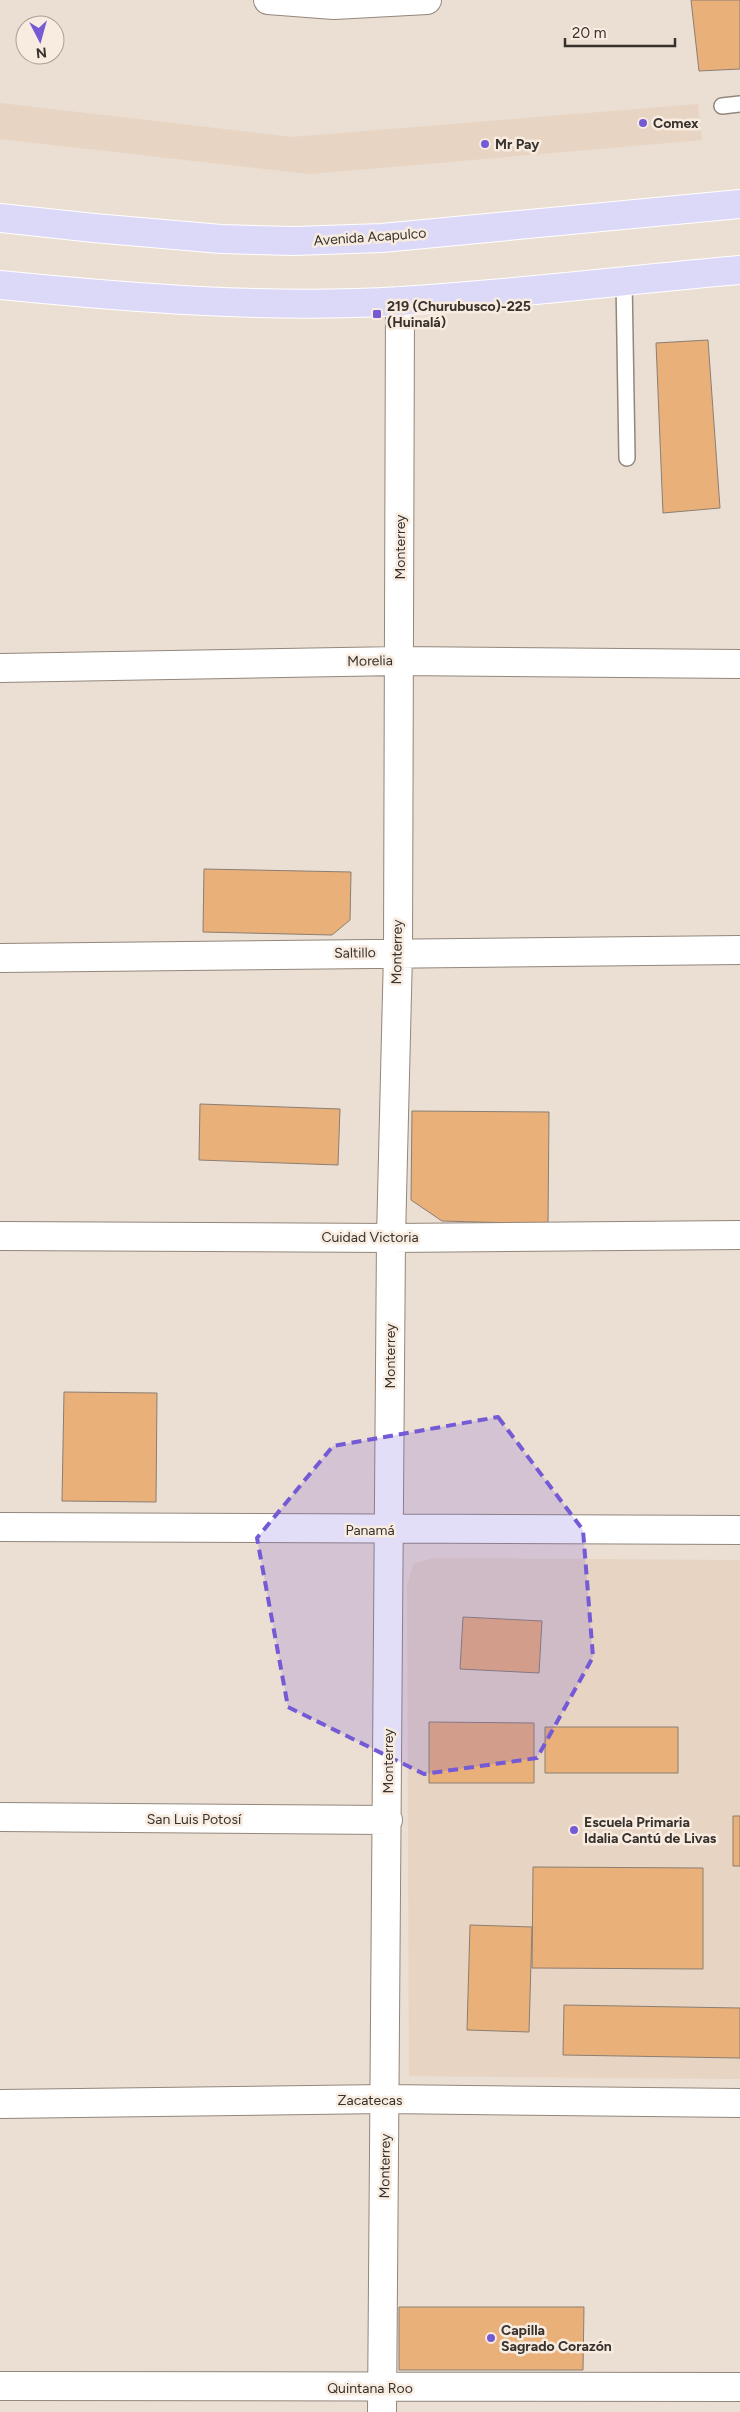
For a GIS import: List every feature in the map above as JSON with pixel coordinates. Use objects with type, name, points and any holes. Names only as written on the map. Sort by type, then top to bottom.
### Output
[{"type":"main road","name":"Avenida Acapulco","points":[[0,218],[220,238],[294,241],[382,238],[740,204]]},
{"type":"main road","points":[[0,286],[123,298],[287,302],[400,301],[740,270]]},
{"type":"street","points":[[268,0],[334,6],[427,0]]},
{"type":"street","name":"Monterrey","points":[[382,2400],[388,1820],[391,1238],[398,953],[400,301]]},
{"type":"street","name":"Morelia","points":[[0,668],[399,661],[740,664]]},
{"type":"street","name":"Saltillo","points":[[0,958],[740,950]]},
{"type":"street","name":"Cuidad Victoria","points":[[0,1236],[391,1238],[740,1235]]},
{"type":"street","name":"Panamá","points":[[0,1527],[740,1530]]},
{"type":"street","name":"San Luis Potosí","points":[[0,1817],[388,1820]]},
{"type":"street","name":"Zacatecas","points":[[0,2104],[385,2099],[740,2103]]},
{"type":"street","name":"Quintana Roo","points":[[0,2386],[382,2400],[740,2387]]},
{"type":"lane","points":[[722,106],[740,104]]},
{"type":"lane","points":[[624,280],[627,458]]},
{"type":"highlighted area","points":[[498,1417],[583,1530],[593,1657],[537,1758],[424,1774],[288,1707],[257,1538],[333,1446]]},
{"type":"shaded area","points":[[0,103],[292,137],[698,104],[702,140],[310,174],[0,139]]},
{"type":"shaded area","name":"Escuela Primaria Idalia Cantú de Livas","points":[[435,1558],[740,1560],[740,2079],[409,2076],[407,1584],[414,1563]]},
{"type":"building","points":[[691,0],[740,0],[740,69],[699,71]]},
{"type":"building","points":[[708,340],[720,508],[663,513],[656,343]]},
{"type":"building","points":[[204,869],[351,872],[350,920],[332,935],[203,932]]},
{"type":"building","points":[[200,1104],[340,1109],[338,1165],[199,1160]]},
{"type":"building","points":[[412,1111],[549,1112],[548,1224],[442,1221],[411,1200]]},
{"type":"building","points":[[64,1392],[157,1393],[156,1502],[62,1501]]},
{"type":"building","points":[[463,1617],[542,1621],[539,1673],[460,1669]]},
{"type":"building","points":[[429,1722],[534,1723],[534,1783],[429,1783]]},
{"type":"building","points":[[545,1727],[678,1727],[678,1773],[545,1773]]},
{"type":"building","points":[[733,1816],[740,1816],[740,1866],[733,1866]]},
{"type":"building","points":[[533,1867],[703,1868],[703,1969],[532,1968]]},
{"type":"building","points":[[470,1925],[532,1927],[529,2032],[467,2030]]},
{"type":"building","points":[[564,2005],[740,2008],[740,2058],[563,2055]]},
{"type":"building","name":"Capilla Sagrado Corazón","points":[[399,2307],[584,2307],[583,2370],[399,2370]]},
{"type":"place","name":"Comex","points":[[643,123]]},
{"type":"place","name":"Mr Pay","points":[[485,144]]},
{"type":"place","name":"219 (Churubusco)-225 (Huinalá)","points":[[377,314]]},
{"type":"place","name":"Escuela Primaria Idalia Cantú de Livas","points":[[574,1830]]},
{"type":"place","name":"Capilla Sagrado Corazón","points":[[491,2338]]}]
